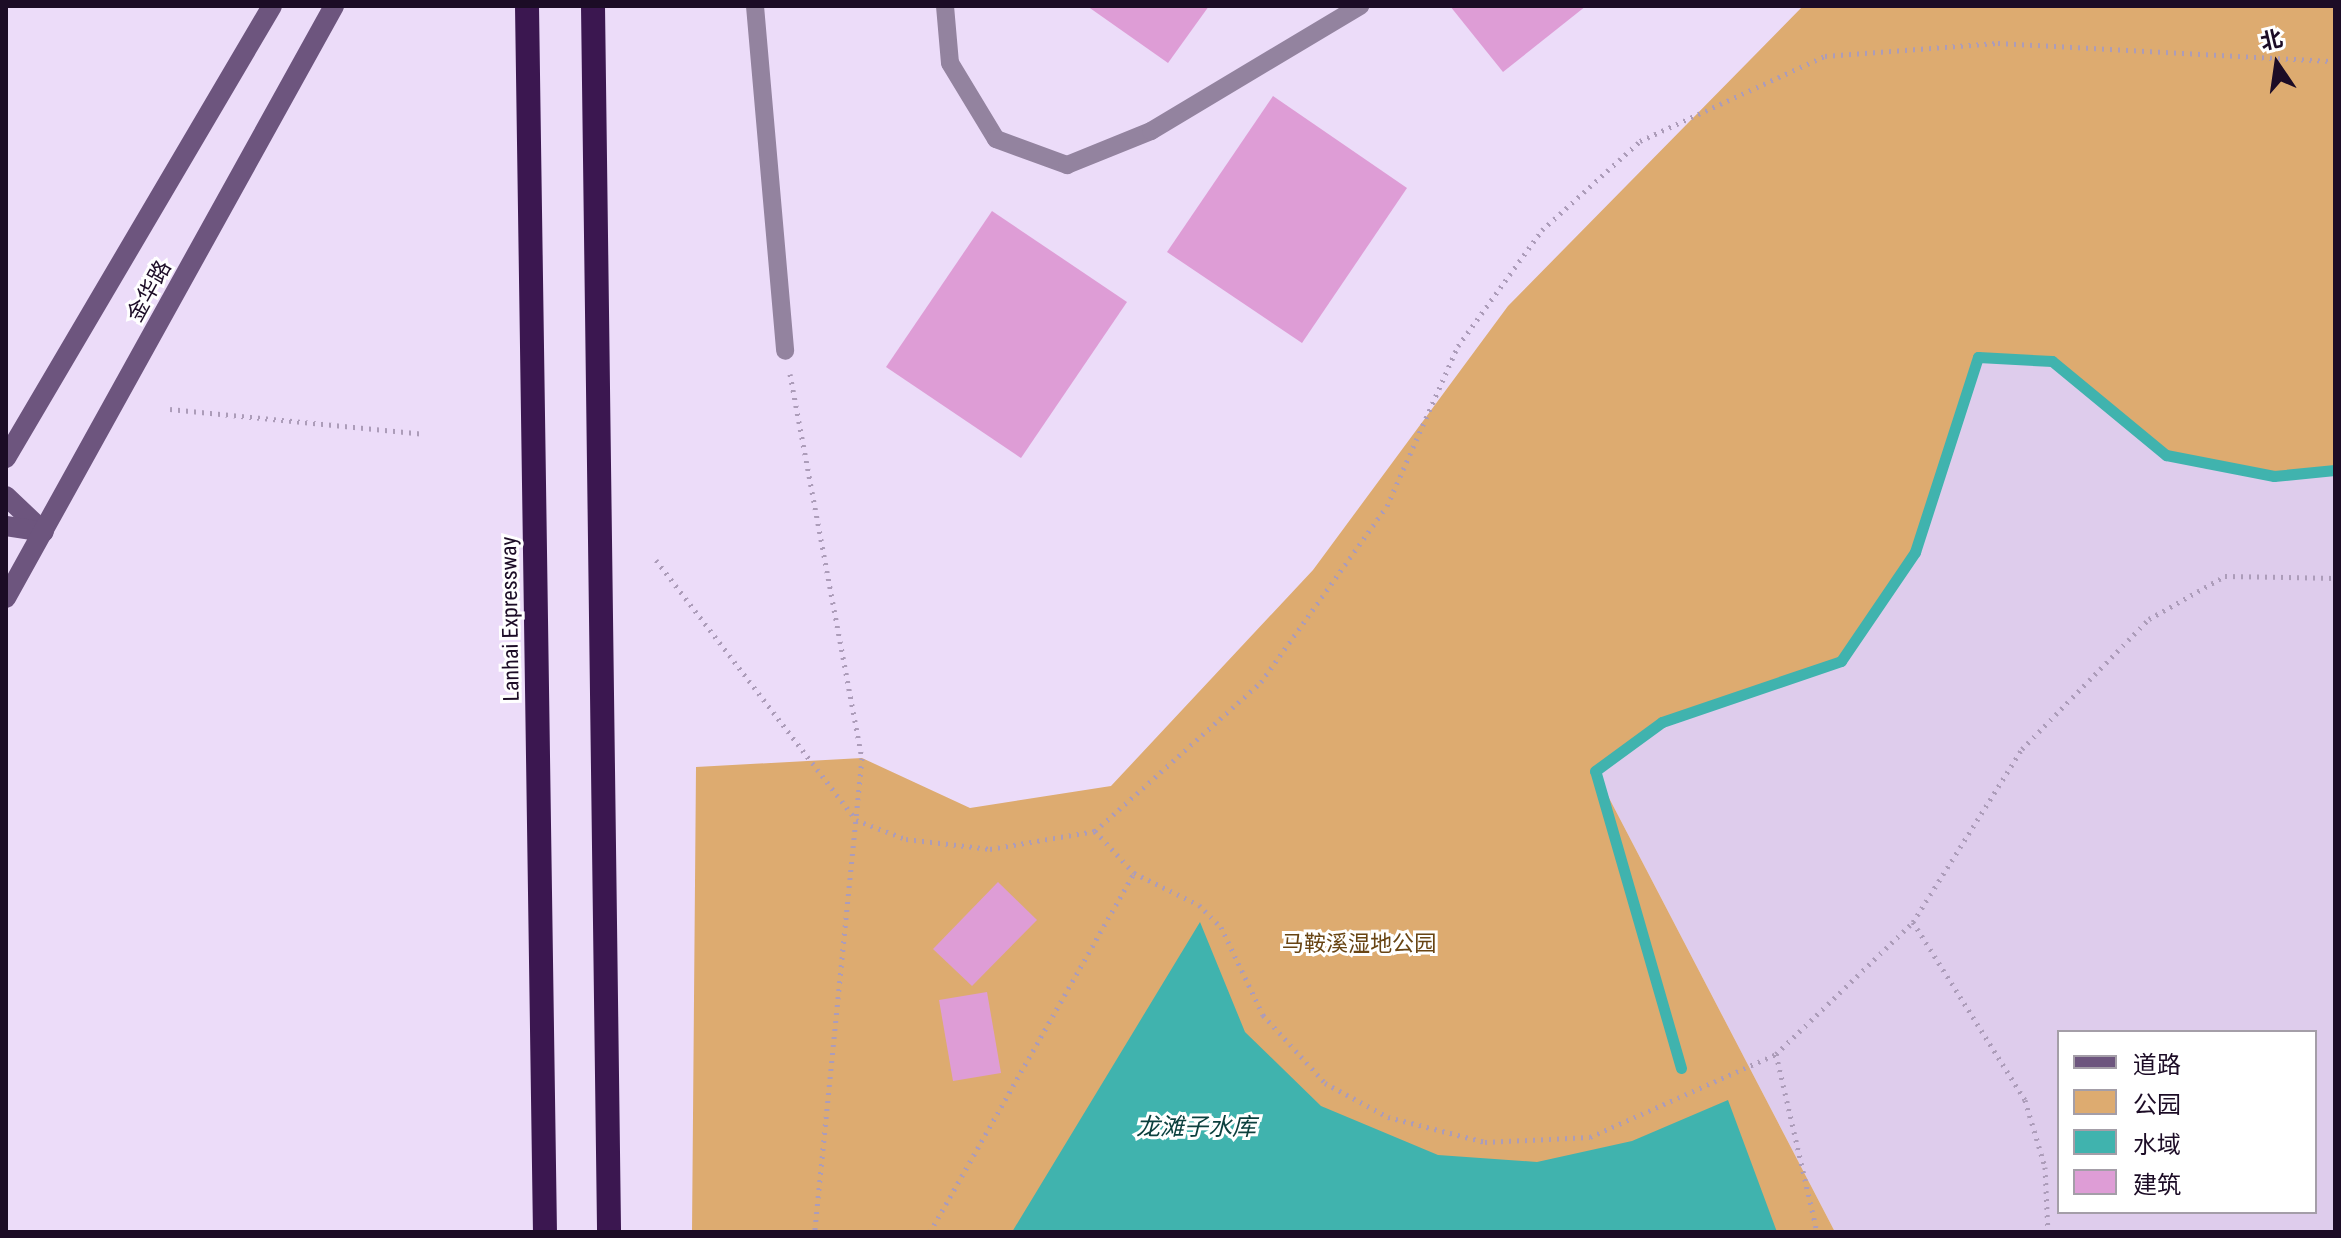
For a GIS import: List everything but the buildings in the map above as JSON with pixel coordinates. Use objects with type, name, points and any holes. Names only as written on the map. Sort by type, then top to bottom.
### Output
[{"type":"highway","name":"Lanhai Expressway","points":[[527,6],[545,1232]]},
{"type":"highway","points":[[593,6],[609,1232]]},
{"type":"main road","name":"金华路","points":[[6,458],[272,6]]},
{"type":"main road","name":"金华路","points":[[6,598],[334,6]]},
{"type":"main road","points":[[6,496],[44,532]]},
{"type":"main road","points":[[6,526],[44,532]]},
{"type":"lane","points":[[755,6],[785,351]]},
{"type":"lane","points":[[945,6],[950,63],[996,139],[1067,165],[1151,131],[1360,6]]},
{"type":"path","points":[[656,560],[856,820],[906,839],[990,849],[1095,831],[1261,682],[1387,506],[1458,346],[1542,230],[1640,141],[1825,56],[1998,43],[2335,61]]},
{"type":"path","points":[[785,351],[862,758],[815,1232]]},
{"type":"path","points":[[170,409],[423,434]]},
{"type":"path","points":[[1095,831],[1134,873],[1199,905],[1221,927],[1263,1015],[1325,1083],[1388,1117],[1485,1142],[1590,1137],[1776,1054],[1913,922],[2022,749],[2149,619],[2225,576],[2335,578]]},
{"type":"path","points":[[930,1232],[1134,873]]},
{"type":"path","points":[[1913,922],[2025,1100],[2045,1167],[2048,1232]]},
{"type":"path","points":[[1776,1054],[1817,1232]]},
{"type":"shaded area","points":[[1978,357],[2052,361],[2166,455],[2274,476],[2335,470],[2335,1232],[1835,1232],[1595,771],[1662,722],[1841,661],[1915,552]]},
{"type":"green space","name":"马鞍溪湿地公园","points":[[1803,6],[2335,6],[2335,470],[2274,476],[2166,455],[2052,361],[1978,357],[1915,552],[1841,661],[1662,722],[1595,771],[1835,1232],[692,1232],[696,767],[862,758],[970,808],[1111,786],[1313,570],[1508,306]]},
{"type":"water","name":"龙滩子水库","points":[[1200,922],[1245,1032],[1321,1106],[1438,1155],[1537,1162],[1632,1141],[1728,1100],[1777,1232],[1012,1232]]},
{"type":"waterway","points":[[1681,1068],[1595,771],[1662,722],[1841,661],[1915,552],[1978,357],[2052,361],[2166,455],[2274,476],[2335,470]]}]
